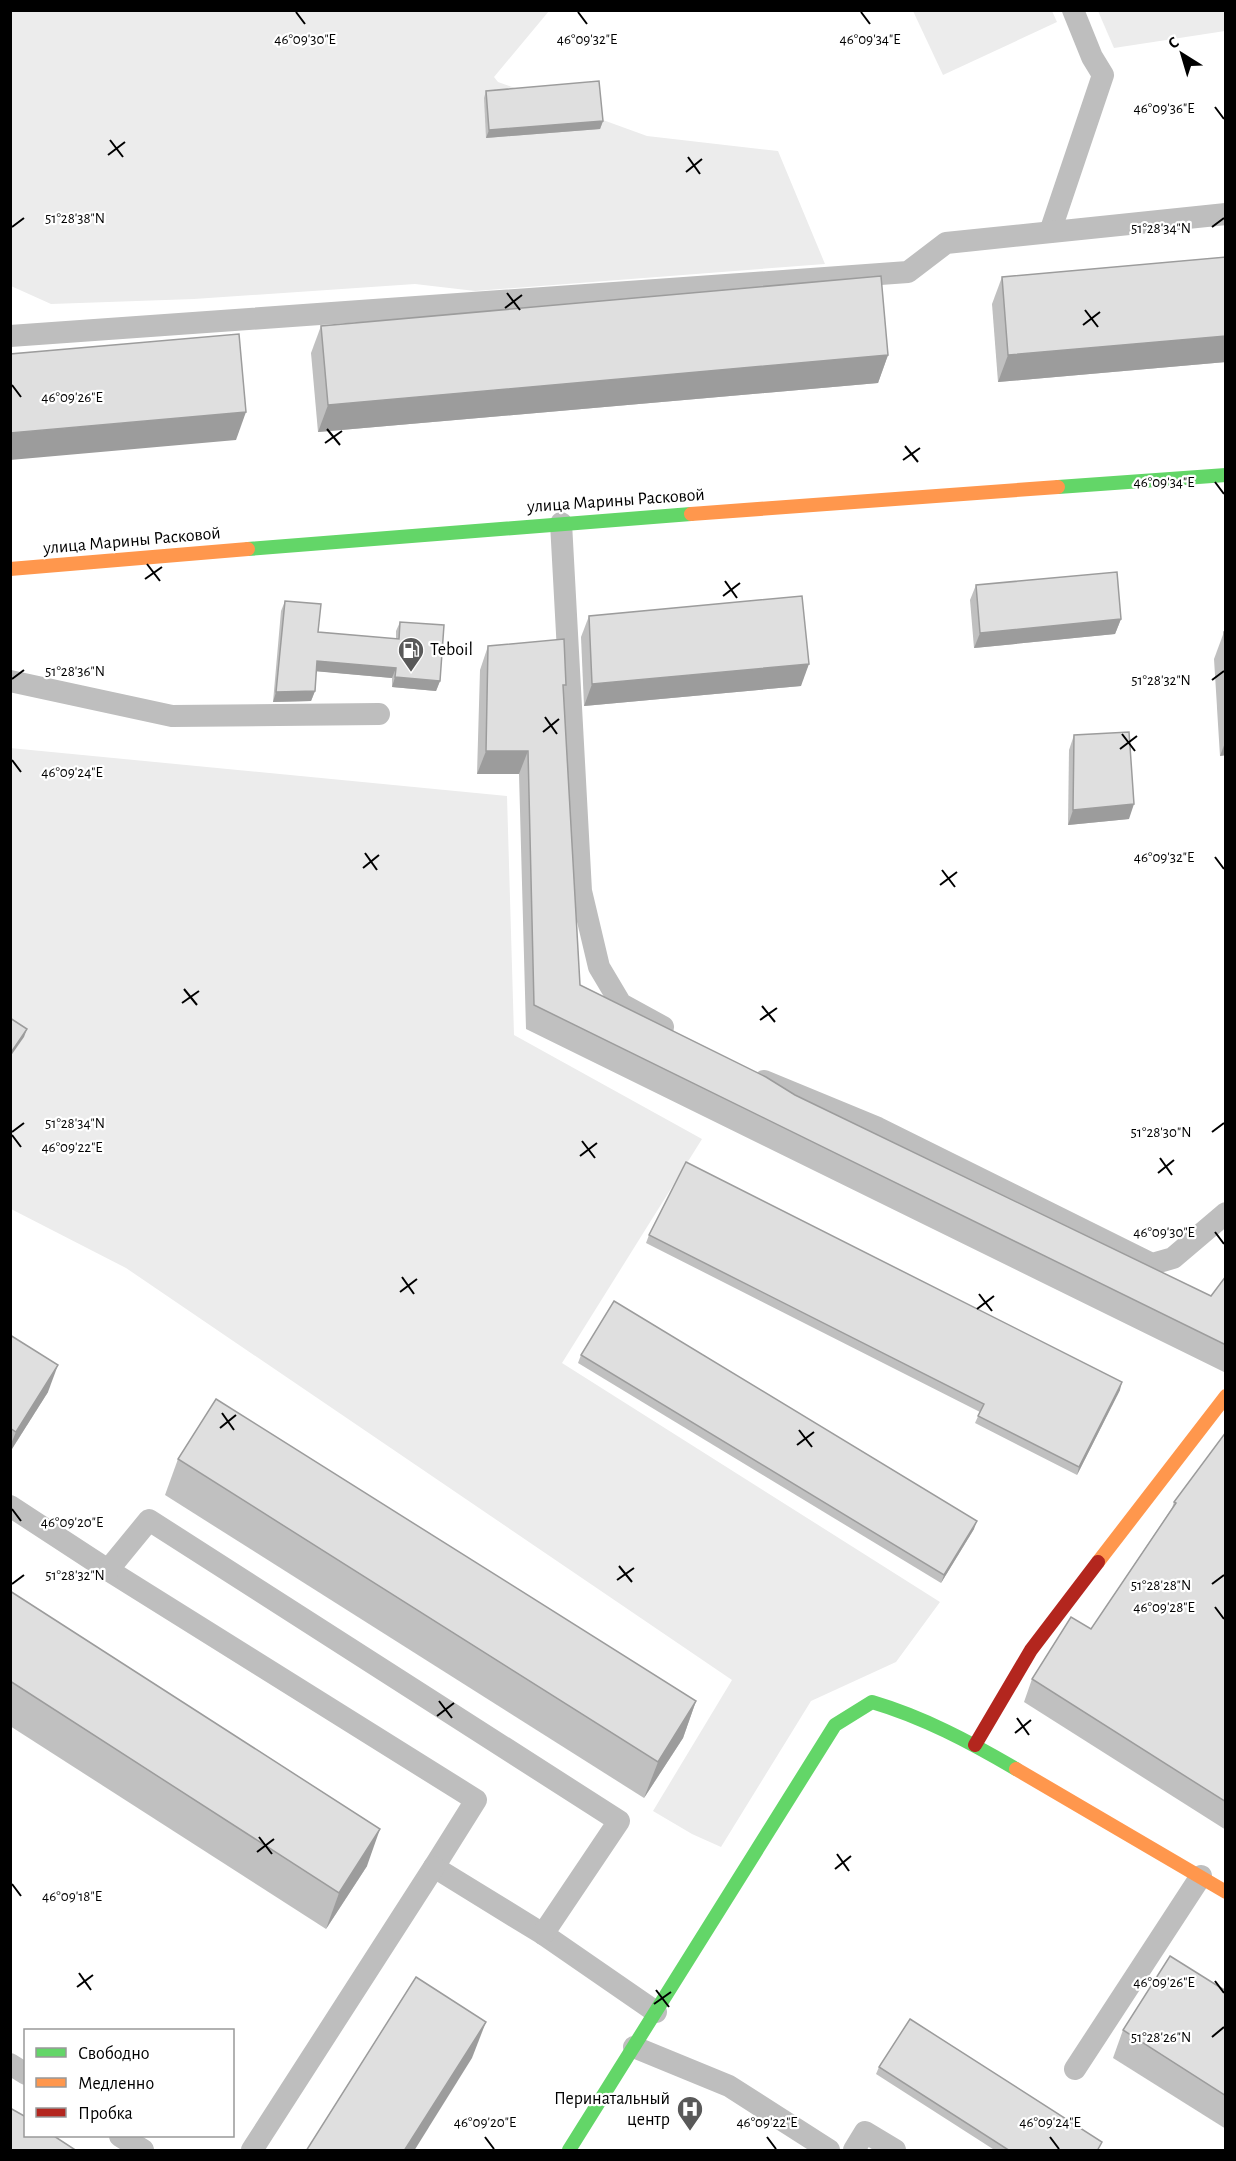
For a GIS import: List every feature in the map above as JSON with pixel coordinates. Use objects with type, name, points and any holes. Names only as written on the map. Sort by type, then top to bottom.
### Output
[{"type":"street","name":"улица Марины Расковой","points":[[10,569],[561,523],[1226,475]]},
{"type":"street","points":[[975,1745],[1031,1650],[1226,1396]]},
{"type":"street","points":[[569,2151],[835,1725],[872,1702],[899,1710],[975,1745],[1226,1892]]},
{"type":"lane","points":[[1050,232],[1103,75],[1092,57],[1073,10]]},
{"type":"lane","points":[[10,336],[908,272],[946,243],[1226,214]]},
{"type":"lane","points":[[561,523],[581,891],[591,935],[599,967],[621,1004],[683,1038]]},
{"type":"lane","points":[[10,681],[172,716],[379,714]]},
{"type":"lane","points":[[746,1073],[878,1128],[1152,1264],[1173,1258],[1226,1213]]},
{"type":"lane","points":[[10,1506],[108,1570],[476,1800],[252,2151]]},
{"type":"lane","points":[[108,1570],[149,1520],[619,1821],[543,1934]]},
{"type":"lane","points":[[434,1867],[543,1934],[656,2012]]},
{"type":"lane","points":[[1075,2069],[1201,1876]]},
{"type":"lane","points":[[634,2047],[729,2086],[829,2151]]},
{"type":"lane","points":[[10,2064],[24,2073]]},
{"type":"lane","points":[[854,2151],[865,2132],[895,2151]]},
{"type":"lane","points":[[122,2137],[143,2151]]},
{"type":"shaded area","points":[[11,10],[549,11],[494,77],[498,82],[647,136],[778,151],[825,264],[475,291],[415,284],[194,299],[51,304],[11,286]]},
{"type":"shaded area","points":[[913,11],[1052,11],[1057,22],[943,75]]},
{"type":"shaded area","points":[[1098,11],[1225,11],[1225,31],[1114,48]]},
{"type":"shaded area","points":[[10,748],[507,796],[514,1035],[702,1139],[562,1363],[940,1602],[896,1662],[811,1701],[721,1847],[692,1834],[653,1811],[732,1680],[126,1268],[11,1209]]},
{"type":"building","points":[[599,81],[603,121],[489,130],[486,91]]},
{"type":"building","points":[[1226,257],[1226,336],[1008,355],[1002,277]]},
{"type":"building","points":[[881,276],[888,355],[328,405],[321,326]]},
{"type":"building","points":[[239,334],[246,412],[10,433],[10,354]]},
{"type":"building","points":[[1117,572],[1121,619],[980,633],[976,585]]},
{"type":"building","points":[[802,596],[809,664],[592,684],[589,616]]},
{"type":"building","points":[[285,601],[321,604],[318,632],[399,639],[400,622],[444,625],[440,681],[395,677],[396,668],[317,661],[315,691],[276,692]]},
{"type":"building","points":[[1224,632],[1226,632],[1226,661]]},
{"type":"building","points":[[564,639],[566,685],[563,685],[580,985],[766,1077],[795,1095],[1211,1296],[1226,1276],[1226,1345],[534,1005],[528,751],[486,751],[488,646]]},
{"type":"building","points":[[1129,732],[1134,804],[1073,810],[1074,735]]},
{"type":"building","points":[[10,1018],[27,1029],[10,1054]]},
{"type":"building","points":[[686,1162],[1122,1382],[1079,1467],[978,1416],[984,1404],[649,1235]]},
{"type":"building","points":[[614,1301],[977,1521],[944,1575],[581,1355]]},
{"type":"building","points":[[10,1335],[58,1365],[16,1432],[10,1428]]},
{"type":"building","points":[[216,1399],[696,1701],[658,1762],[178,1459]]},
{"type":"building","points":[[1226,1432],[1226,1802],[1032,1679],[1071,1617],[1091,1629],[1176,1503],[1174,1502]]},
{"type":"building","points":[[10,1591],[380,1829],[339,1893],[10,1681]]},
{"type":"building","points":[[1170,1956],[1226,1991],[1226,2096],[1123,2030]]},
{"type":"building","points":[[416,1977],[486,2022],[404,2151],[306,2151]]},
{"type":"building","points":[[910,2019],[1102,2142],[1097,2151],[1010,2151],[879,2067]]},
{"type":"building","points":[[10,2108],[24,2116],[24,2137],[56,2137],[77,2151],[10,2151]]},
{"type":"traffic: fast","points":[[1058,487],[1226,475]]},
{"type":"traffic: fast","points":[[248,549],[691,514]]},
{"type":"traffic: fast","points":[[569,2150],[835,1725],[872,1702],[946,1731],[1016,1769]]},
{"type":"traffic: slow","points":[[691,514],[1058,487]]},
{"type":"traffic: slow","points":[[10,569],[248,549]]},
{"type":"traffic: slow","points":[[1098,1562],[1226,1396]]},
{"type":"traffic: slow","points":[[1016,1769],[1226,1892]]},
{"type":"traffic: jam","points":[[975,1745],[1031,1650],[1098,1562]]},
{"type":"place","name":"Teboil","points":[[411,673]]},
{"type":"place","name":"Перинатальный центр","points":[[690,2132]]}]
